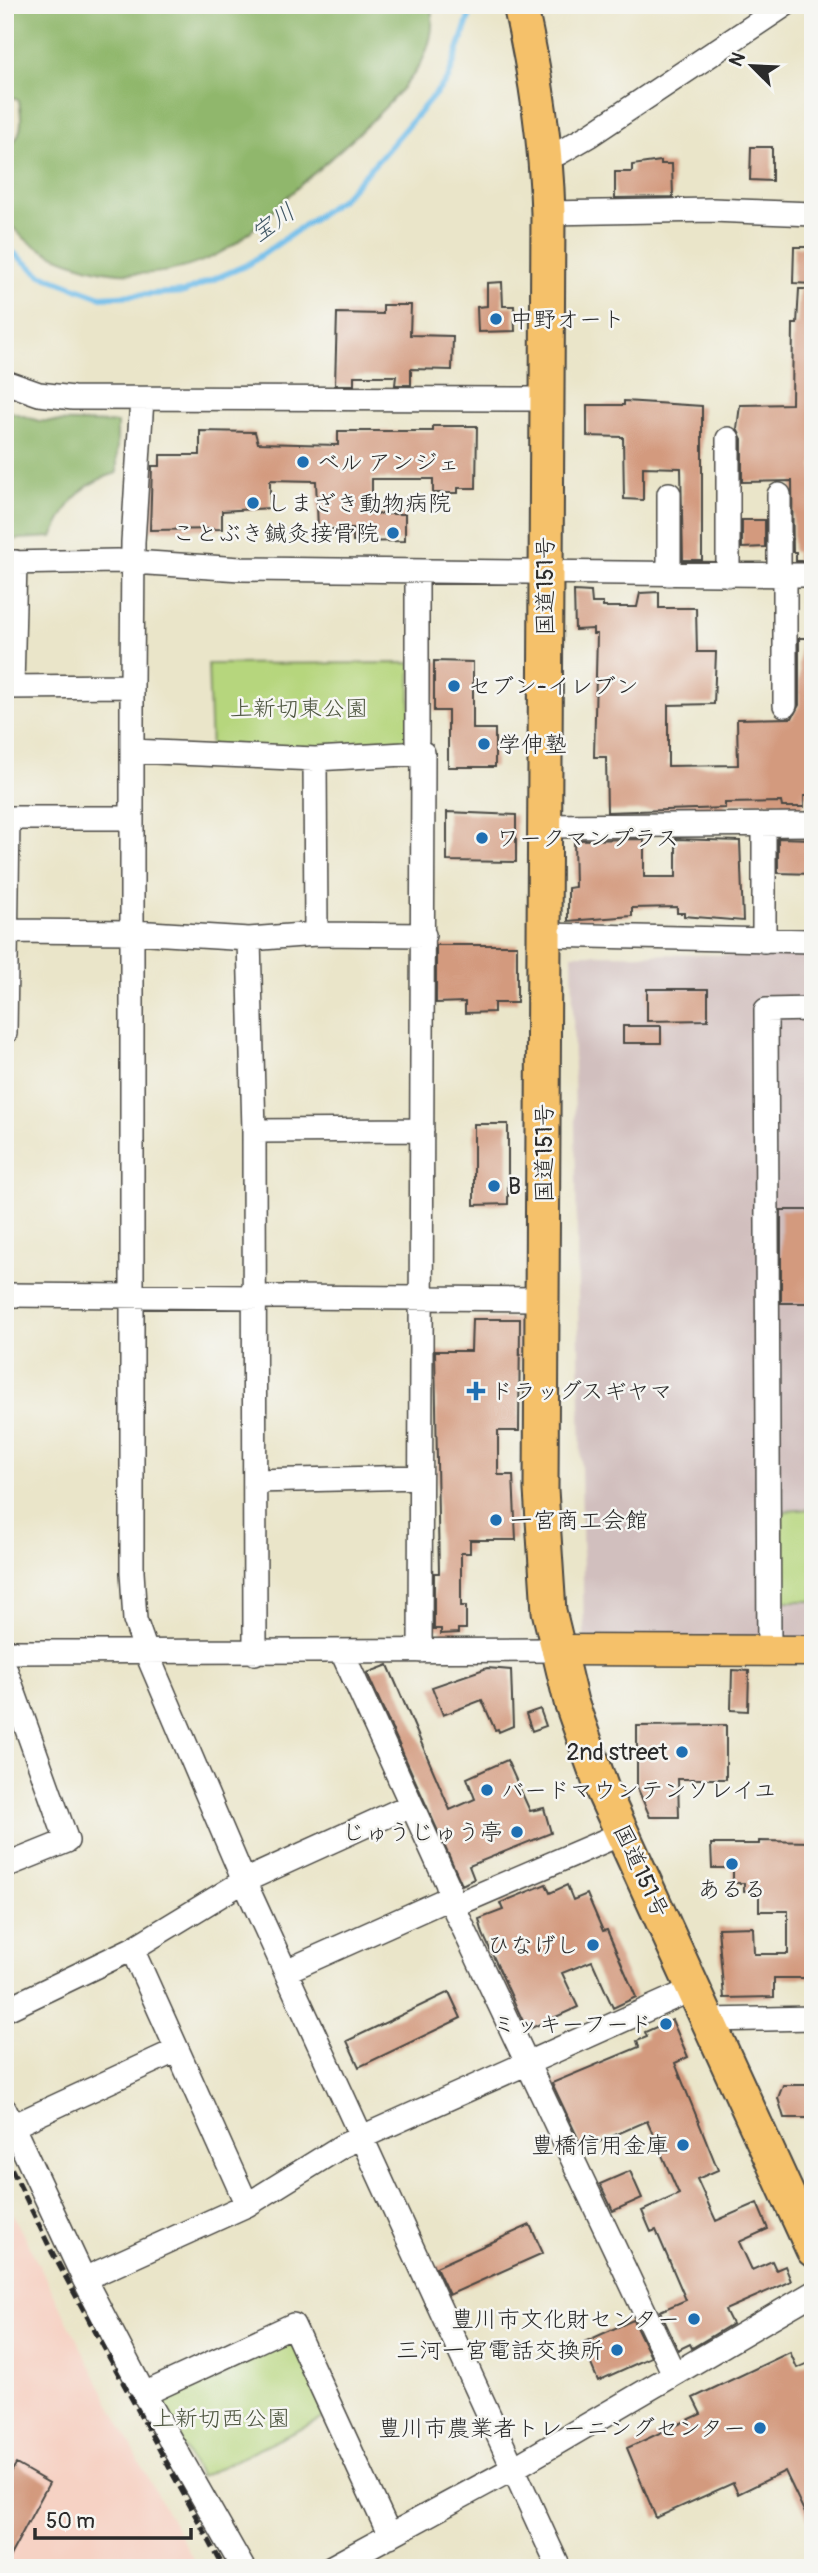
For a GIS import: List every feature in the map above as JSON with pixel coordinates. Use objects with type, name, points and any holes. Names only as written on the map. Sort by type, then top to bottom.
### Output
[{"type":"highway","name":"国道151号","points":[[520,5],[537,81],[546,157],[548,213],[543,1558],[557,1650],[570,1702],[602,1790],[813,2250]]},
{"type":"main road","points":[[557,1650],[813,1651]]},
{"type":"street","points":[[546,157],[559,153],[590,135],[785,5]]},
{"type":"street","points":[[548,213],[712,209],[813,214]]},
{"type":"street","points":[[5,382],[39,394],[142,399],[546,399]]},
{"type":"street","points":[[142,399],[133,562],[132,685],[132,1572],[135,1620],[244,1881],[559,2568]]},
{"type":"street","points":[[728,439],[729,575]]},
{"type":"street","points":[[668,494],[669,574]]},
{"type":"street","points":[[779,495],[785,705]]},
{"type":"street","points":[[132,685],[9,687],[10,563],[133,562],[241,569],[813,575]]},
{"type":"street","points":[[417,570],[417,740]]},
{"type":"street","points":[[132,751],[315,759],[423,753],[421,1651]]},
{"type":"street","points":[[315,759],[316,934]]},
{"type":"street","points":[[5,1033],[7,818],[132,818]]},
{"type":"street","points":[[545,826],[813,824]]},
{"type":"street","points":[[764,825],[764,941]]},
{"type":"street","points":[[6,931],[133,932],[249,939],[316,934],[424,935]]},
{"type":"street","points":[[545,935],[813,942]]},
{"type":"street","points":[[249,939],[254,1131],[255,1653]]},
{"type":"street","points":[[769,1650],[766,1010],[813,1009]]},
{"type":"street","points":[[254,1131],[422,1130]]},
{"type":"street","points":[[5,1295],[254,1294],[543,1299]]},
{"type":"street","points":[[255,1481],[420,1477]]},
{"type":"street","points":[[5,1652],[147,1654],[557,1650]]},
{"type":"street","points":[[342,1652],[447,1883],[451,1902],[674,2374]]},
{"type":"street","points":[[5,1668],[67,1841],[5,1866]]},
{"type":"street","points":[[5,2010],[132,1949],[244,1881],[411,1805]]},
{"type":"street","points":[[286,1970],[623,1833]]},
{"type":"street","points":[[132,1949],[247,2205]]},
{"type":"street","points":[[84,2279],[247,2205],[362,2137],[695,1989]]},
{"type":"street","points":[[709,2020],[813,2018]]},
{"type":"street","points":[[177,2050],[9,2118],[84,2279],[144,2393],[243,2568]]},
{"type":"street","points":[[330,2568],[514,2468],[813,2292]]},
{"type":"street","points":[[144,2393],[293,2325],[390,2536]]},
{"type":"shaded area","points":[[572,954],[813,955],[813,1638],[584,1638]]},
{"type":"shaded area","points":[[5,2199],[149,2480],[198,2568],[5,2568]]},
{"type":"green space","points":[[5,5],[430,5],[432,25],[424,57],[400,91],[362,130],[243,238],[208,259],[189,266],[169,271],[128,274],[88,267],[50,254],[24,238],[10,224],[4,208],[5,151],[18,134],[21,116],[19,101],[5,92]]},
{"type":"green space","points":[[5,410],[39,421],[117,423],[117,473],[93,483],[76,496],[52,537],[5,540]]},
{"type":"green space","name":"上新切東公園","points":[[411,663],[409,749],[211,754],[208,664]]},
{"type":"green space","points":[[813,1509],[813,1601],[785,1601],[780,1596],[781,1516],[785,1511]]},
{"type":"green space","name":"上新切西公園","points":[[285,2341],[293,2342],[328,2416],[200,2477],[159,2403],[163,2396]]},
{"type":"building","points":[[751,147],[772,147],[772,181],[750,180]]},
{"type":"building","points":[[661,161],[661,164],[672,164],[673,197],[615,198],[615,172],[632,172],[632,165]]},
{"type":"building","points":[[794,247],[813,247],[813,284],[793,283]]},
{"type":"building","name":"中野オート","points":[[502,282],[503,306],[514,306],[515,331],[478,332],[477,307],[487,306],[487,283]]},
{"type":"building","points":[[799,289],[813,289],[813,561],[796,561],[796,552],[793,552],[792,481],[742,482],[742,439],[737,429],[740,405],[792,404],[793,324],[797,324]]},
{"type":"building","points":[[383,305],[411,305],[410,335],[453,336],[452,370],[411,369],[411,385],[395,385],[396,376],[354,376],[354,385],[335,385],[337,313],[383,314]]},
{"type":"building","points":[[624,401],[702,406],[702,560],[683,560],[681,468],[643,467],[643,500],[624,499],[623,437],[587,436],[587,405],[624,405]]},
{"type":"building","points":[[433,426],[477,426],[476,488],[458,488],[458,493],[433,493],[433,479],[372,479],[372,514],[405,514],[405,541],[353,542],[353,529],[318,529],[316,481],[270,480],[270,508],[222,511],[222,529],[150,530],[152,466],[160,466],[160,455],[200,455],[200,431],[255,432],[258,443],[338,445],[338,431],[433,431]]},
{"type":"building","points":[[742,520],[765,520],[765,547],[742,548]]},
{"type":"building","points":[[574,591],[591,592],[592,603],[603,603],[603,607],[637,607],[640,593],[659,592],[659,608],[696,608],[697,652],[716,652],[714,704],[668,705],[668,766],[738,765],[737,719],[792,718],[799,705],[799,638],[813,638],[811,796],[804,796],[804,807],[782,807],[781,802],[725,803],[725,808],[607,812],[606,757],[594,757],[597,634],[593,634],[593,629],[575,630]]},
{"type":"building","points":[[434,661],[473,662],[473,729],[495,729],[495,767],[448,767],[448,711],[434,711]]},
{"type":"building","name":"ワークマンプラス","points":[[447,812],[516,815],[516,862],[447,861]]},
{"type":"building","points":[[778,838],[813,839],[813,874],[778,873]]},
{"type":"building","points":[[644,839],[644,877],[676,877],[676,839],[740,841],[743,921],[684,916],[684,913],[677,913],[677,907],[632,908],[632,916],[568,921],[568,888],[575,887],[574,840]]},
{"type":"building","points":[[436,945],[517,945],[517,1003],[494,1003],[494,1012],[465,1013],[465,1002],[436,1003]]},
{"type":"building","points":[[647,989],[708,989],[708,1020],[647,1021]]},
{"type":"building","points":[[623,1026],[661,1026],[661,1043],[623,1043]]},
{"type":"building","points":[[474,1124],[508,1124],[508,1204],[474,1205]]},
{"type":"building","points":[[781,1210],[813,1210],[813,1303],[781,1303]]},
{"type":"building","points":[[472,1319],[520,1319],[519,1431],[498,1431],[498,1475],[513,1475],[516,1540],[470,1540],[470,1553],[461,1553],[461,1606],[466,1606],[466,1629],[458,1629],[458,1633],[441,1634],[441,1629],[434,1629],[434,1573],[439,1573],[435,1351],[471,1351]]},
{"type":"building","points":[[388,1665],[450,1810],[475,1799],[467,1778],[507,1760],[530,1811],[544,1808],[551,1833],[469,1866],[474,1879],[462,1885],[367,1673]]},
{"type":"building","points":[[487,1668],[511,1670],[513,1726],[499,1732],[498,1729],[495,1730],[482,1700],[443,1715],[432,1687]]},
{"type":"building","points":[[732,1670],[749,1671],[748,1711],[731,1710]]},
{"type":"building","points":[[540,1709],[546,1726],[532,1731],[526,1714]]},
{"type":"building","name":"2nd street","points":[[726,1725],[726,1779],[678,1779],[679,1817],[650,1817],[637,1787],[637,1726]]},
{"type":"building","points":[[759,1841],[813,1842],[813,1978],[774,1978],[774,1997],[724,1998],[718,1928],[753,1927],[754,1954],[788,1954],[788,1911],[759,1911],[759,1890],[744,1891],[744,1883],[733,1883],[733,1868],[712,1868],[711,1844],[759,1844]]},
{"type":"building","points":[[546,1884],[550,1893],[567,1885],[573,1900],[587,1894],[603,1931],[607,1930],[636,1997],[613,2008],[592,1961],[562,1973],[578,2007],[527,2030],[483,1934],[479,1919],[503,1910],[500,1903]]},
{"type":"building","points":[[449,1992],[461,2018],[359,2067],[347,2041]]},
{"type":"building","points":[[672,2020],[688,2057],[675,2063],[718,2170],[697,2179],[716,2221],[757,2203],[768,2229],[739,2242],[752,2270],[772,2261],[776,2270],[785,2266],[791,2281],[725,2310],[732,2324],[692,2348],[690,2344],[678,2350],[660,2311],[686,2300],[656,2230],[651,2232],[642,2211],[679,2194],[647,2121],[583,2149],[552,2083],[639,2047],[637,2041],[647,2037],[645,2032]]},
{"type":"building","points":[[783,2085],[813,2085],[813,2118],[784,2118],[778,2098]]},
{"type":"building","points":[[630,2171],[642,2198],[613,2211],[600,2184]]},
{"type":"building","points":[[530,2225],[543,2253],[449,2295],[436,2267]]},
{"type":"building","name":"三河一宮電話交換所","points":[[633,2320],[651,2357],[598,2381],[582,2343]]},
{"type":"building","name":"豊川市農業者トレーニングセンター","points":[[790,2352],[797,2368],[813,2361],[813,2530],[785,2471],[738,2494],[733,2483],[656,2518],[627,2448],[701,2414],[693,2398]]},
{"type":"building","points":[[16,2464],[49,2483],[5,2565],[5,2482]]},
{"type":"waterway","name":"宝川","points":[[5,246],[41,275],[101,297],[184,292],[249,264],[343,198],[448,79],[470,14],[468,5]]},
{"type":"railway","points":[[5,2155],[52,2252],[224,2568]]},
{"type":"place","name":"中野オート","points":[[496,319]]},
{"type":"place","name":"ベル アンジェ","points":[[303,462]]},
{"type":"place","name":"しまざき動物病院","points":[[253,503]]},
{"type":"place","name":"ことぶき鍼灸接骨院","points":[[393,533]]},
{"type":"place","name":"セブン-イレブン","points":[[454,686]]},
{"type":"place","name":"学伸塾","points":[[484,744]]},
{"type":"place","name":"ワークマンプラス","points":[[482,838]]},
{"type":"place","name":"B","points":[[494,1186]]},
{"type":"place","name":"ドラッグスギヤマ","points":[[476,1391]]},
{"type":"place","name":"一宮商工会館","points":[[496,1520]]},
{"type":"place","name":"2nd street","points":[[682,1752]]},
{"type":"place","name":"バードマウンテンソレイユ","points":[[487,1790]]},
{"type":"place","name":"じゅうじゅう亭","points":[[517,1832]]},
{"type":"place","name":"あるる","points":[[732,1864]]},
{"type":"place","name":"ひなげし","points":[[593,1945]]},
{"type":"place","name":"ミッキーフード","points":[[666,2024]]},
{"type":"place","name":"豊橋信用金庫","points":[[683,2145]]},
{"type":"place","name":"豊川市文化財センター","points":[[694,2319]]},
{"type":"place","name":"三河一宮電話交換所","points":[[617,2350]]},
{"type":"place","name":"豊川市農業者トレーニングセンター","points":[[760,2428]]}]
